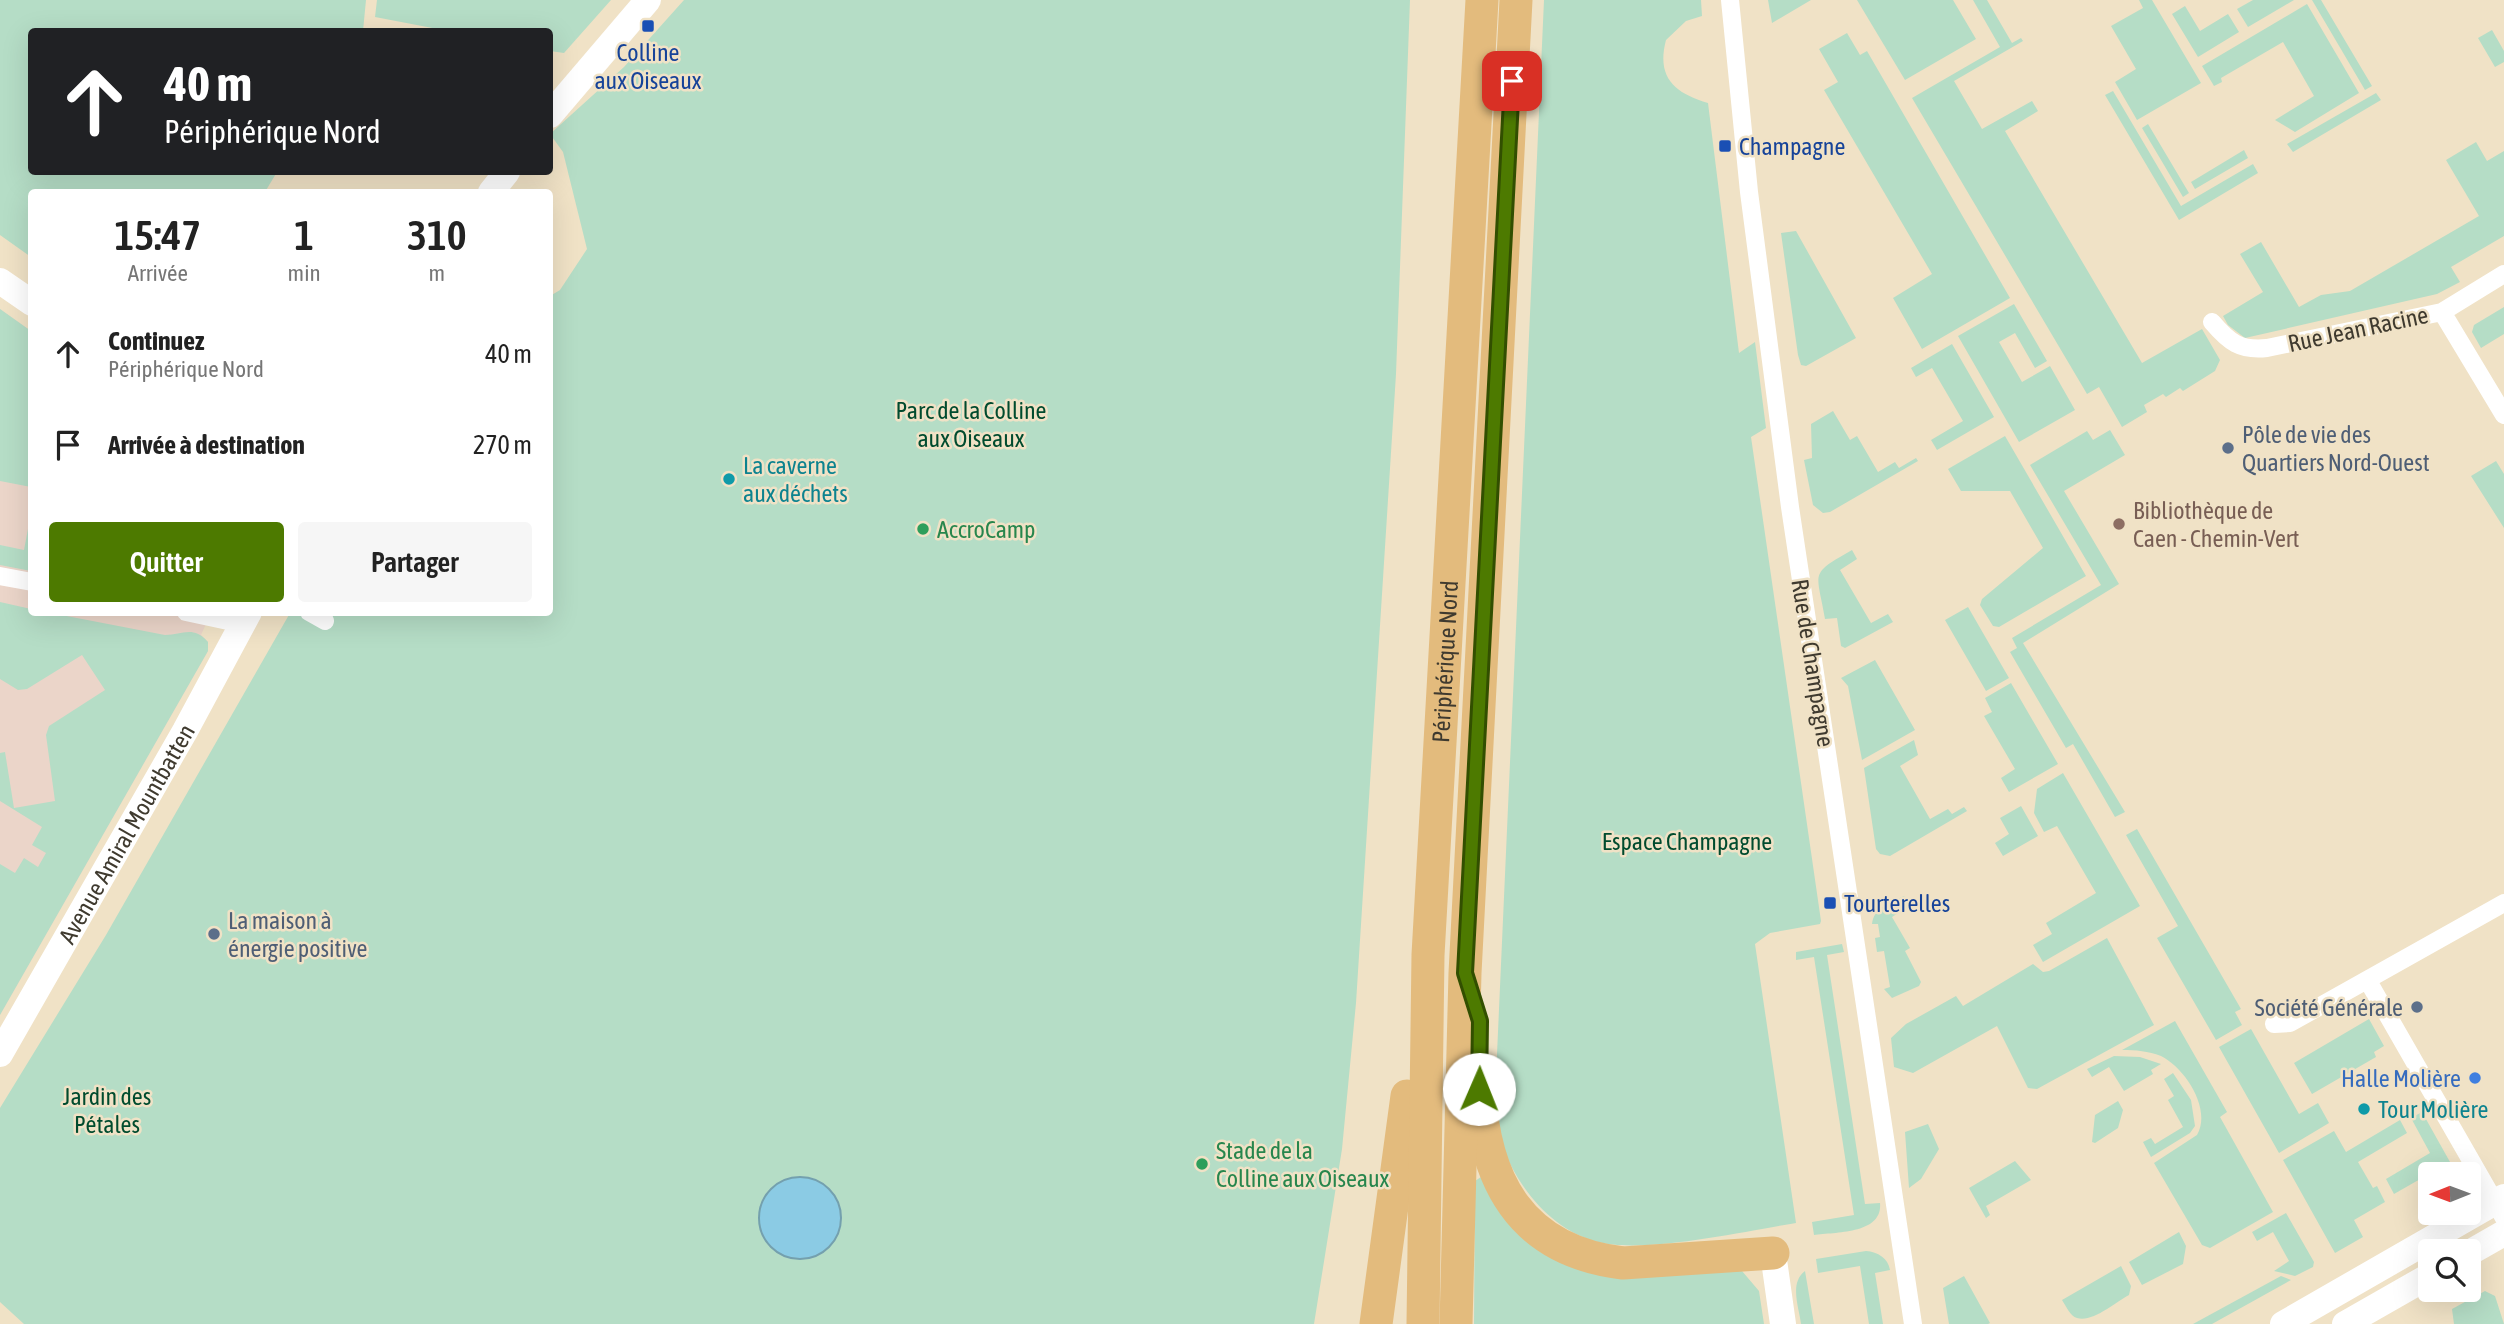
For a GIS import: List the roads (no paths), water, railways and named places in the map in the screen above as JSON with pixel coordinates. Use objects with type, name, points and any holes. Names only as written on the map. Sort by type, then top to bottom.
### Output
[{"type":"highway","name":"Périphérique Nord","points":[[1423,1324],[1428,955],[1482,0]]},
{"type":"highway","name":"Périphérique Nord","points":[[1456,1324],[1465,973],[1516,0]]},
{"type":"highway","points":[[1376,1324],[1428,955]]},
{"type":"highway","points":[[1465,973],[1480,1021],[1479,1089],[1483,1137],[1495,1174],[1505,1193],[1535,1230],[1574,1252],[1623,1263],[1773,1253]]},
{"type":"street","points":[[553,111],[648,0]]},
{"type":"street","name":"Rue de Champagne","points":[[1730,0],[1746,170],[1790,506],[1913,1324]]},
{"type":"street","points":[[493,189],[505,175]]},
{"type":"street","name":"Rue Jean Racine","points":[[2212,322],[2234,345],[2250,350],[2442,312],[2504,274]]},
{"type":"street","points":[[0,281],[28,300]]},
{"type":"street","points":[[2442,312],[2504,415]]},
{"type":"street","points":[[0,576],[28,581]]},
{"type":"street","points":[[226,616],[246,618]]},
{"type":"street","name":"Avenue Amiral Mountbatten","points":[[0,1055],[185,731],[246,618]]},
{"type":"street","points":[[2274,1024],[2290,1023],[2504,903]]},
{"type":"street","points":[[2283,1324],[2501,1206],[2368,981]]},
{"type":"street","points":[[2481,1246],[2504,1233]]},
{"type":"street","points":[[1773,1253],[1783,1324]]},
{"type":"street","points":[[2345,1324],[2418,1282]]},
{"type":"water","points":[[792,1177],[808,1177],[823,1184],[834,1195],[841,1210],[838,1234],[829,1247],[808,1259],[792,1259],[777,1252],[766,1241],[759,1226],[759,1210],[766,1195],[777,1184]]},
{"type":"place","name":"Colline aux Oiseaux","points":[[648,26]]},
{"type":"place","name":"Champagne","points":[[1725,146]]},
{"type":"place","name":"Pôle de vie des Quartiers Nord-Ouest","points":[[2228,448]]},
{"type":"place","name":"La caverne aux déchets","points":[[729,479]]},
{"type":"place","name":"Bibliothèque de Caen - Chemin-Vert","points":[[2119,524]]},
{"type":"place","name":"AccroCamp","points":[[923,529]]},
{"type":"place","name":"Tourterelles","points":[[1830,903]]},
{"type":"place","name":"La maison à énergie positive","points":[[214,934]]},
{"type":"place","name":"Société Générale","points":[[2417,1007]]},
{"type":"place","name":"Halle Molière","points":[[2475,1078]]},
{"type":"place","name":"Tour Molière","points":[[2364,1109]]},
{"type":"place","name":"Stade de la Colline aux Oiseaux","points":[[1202,1164]]},
{"type":"park label","name":"Parc de la Colline aux Oiseaux","points":[[971,424]]},
{"type":"park label","name":"Espace Champagne","points":[[1687,841]]},
{"type":"park label","name":"Jardin des Pétales","points":[[107,1110]]}]
